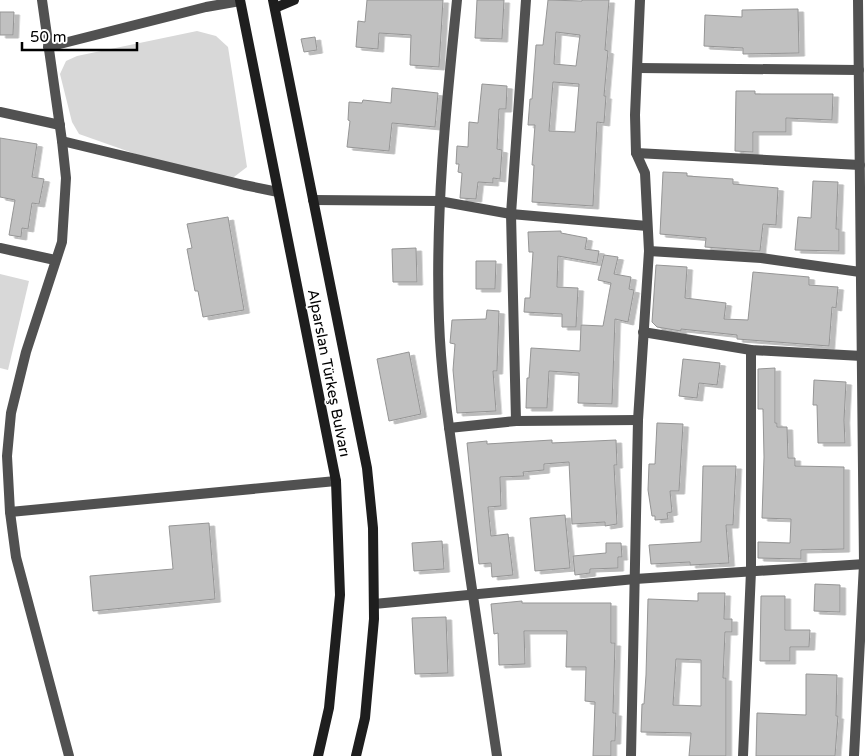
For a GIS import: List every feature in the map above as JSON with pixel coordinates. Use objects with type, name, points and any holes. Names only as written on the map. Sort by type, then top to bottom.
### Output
[{"type":"main road","name":"Alparslan Türkeş Bulvarı","points":[[240,0],[336,481],[340,594],[329,708],[318,756]]},
{"type":"main road","points":[[274,4],[294,0]]},
{"type":"main road","name":"Alparslan Türkeş Bulvarı","points":[[274,4],[366,468],[373,528],[374,619],[365,718],[356,756]]},
{"type":"street","points":[[42,0],[62,141],[65,187],[62,242],[26,352],[11,412],[7,456],[10,512],[16,558],[69,756]]},
{"type":"street","points":[[48,47],[205,4],[240,0]]},
{"type":"street","points":[[458,0],[445,116],[439,202],[439,320],[445,403],[497,756]]},
{"type":"street","points":[[516,421],[511,214],[526,0]]},
{"type":"street","points":[[631,756],[638,420],[649,252],[645,173],[636,153],[635,115],[640,0]]},
{"type":"street","points":[[854,756],[865,564],[858,0]]},
{"type":"street","points":[[638,68],[859,70]]},
{"type":"street","points":[[0,112],[60,125]]},
{"type":"street","points":[[62,141],[278,192]]},
{"type":"street","points":[[636,153],[860,165]]},
{"type":"street","points":[[313,200],[439,202],[511,214],[648,226]]},
{"type":"street","points":[[0,248],[56,260]]},
{"type":"street","points":[[649,252],[761,258],[860,272]]},
{"type":"street","points":[[643,332],[751,350],[862,356]]},
{"type":"street","points":[[743,756],[751,571],[751,350]]},
{"type":"street","points":[[449,428],[516,421],[638,420]]},
{"type":"street","points":[[10,512],[336,481]]},
{"type":"street","points":[[374,604],[635,579],[865,564]]},
{"type":"shaded area","points":[[197,31],[216,36],[228,47],[247,167],[230,180],[212,181],[79,134],[72,122],[60,74],[66,61],[77,56]]},
{"type":"shaded area","points":[[0,274],[29,281],[8,370],[0,368]]},
{"type":"building","points":[[367,0],[443,0],[439,67],[410,65],[411,35],[379,33],[378,49],[356,47],[358,21],[365,22]]},
{"type":"building","points":[[477,0],[504,0],[502,39],[475,38]]},
{"type":"building","points":[[548,0],[609,0],[605,50],[608,51],[604,123],[597,122],[593,206],[532,202],[535,125],[528,125],[536,45],[543,45]],"holes":[[[556,32],[580,35],[576,66],[554,64]],[[553,82],[579,84],[575,132],[549,131]]]},
{"type":"building","points":[[798,9],[799,53],[743,54],[743,48],[704,46],[705,15],[742,17],[742,10]]},
{"type":"building","points":[[0,12],[14,12],[13,35],[0,35]]},
{"type":"building","points":[[315,37],[317,50],[304,52],[301,39]]},
{"type":"building","points":[[482,84],[507,86],[506,109],[499,109],[497,149],[502,150],[500,179],[493,178],[493,183],[478,182],[476,199],[460,198],[462,173],[458,172],[459,164],[456,164],[457,146],[468,147],[469,122],[478,123]]},
{"type":"building","points":[[392,88],[438,93],[435,127],[392,123],[389,151],[347,147],[350,121],[348,120],[349,102],[362,103],[363,100],[391,103]]},
{"type":"building","points":[[736,91],[755,91],[755,94],[833,94],[832,120],[786,118],[786,132],[753,132],[753,152],[735,151]]},
{"type":"building","points":[[0,138],[37,144],[32,177],[44,179],[39,204],[32,203],[28,229],[22,228],[21,237],[9,235],[15,200],[0,197]]},
{"type":"building","points":[[663,172],[687,173],[687,176],[733,179],[733,184],[778,188],[776,225],[763,224],[760,251],[705,247],[706,238],[660,234]]},
{"type":"building","points":[[813,181],[838,182],[836,229],[839,229],[839,251],[795,250],[798,217],[811,218]]},
{"type":"building","points":[[228,217],[244,310],[203,317],[198,291],[195,291],[187,249],[192,248],[187,224]]},
{"type":"building","points":[[561,231],[561,233],[587,238],[585,249],[599,251],[597,263],[558,256],[557,287],[578,288],[576,327],[562,327],[562,314],[524,312],[525,298],[530,298],[533,252],[529,252],[528,232]]},
{"type":"building","points":[[416,248],[417,282],[393,282],[392,249]]},
{"type":"building","points":[[604,255],[618,257],[614,274],[631,277],[629,289],[634,290],[628,322],[615,319],[612,404],[578,403],[579,373],[549,371],[547,408],[526,408],[531,348],[580,351],[581,325],[603,326],[611,283],[598,280]]},
{"type":"building","points":[[476,261],[496,261],[495,289],[476,289]]},
{"type":"building","points":[[656,265],[687,267],[685,298],[726,303],[724,319],[748,320],[753,272],[809,277],[809,285],[838,287],[836,308],[832,307],[829,346],[737,339],[737,335],[681,329],[681,331],[657,327],[652,322]]},
{"type":"building","points":[[487,310],[499,311],[497,371],[493,371],[496,411],[457,413],[453,370],[455,344],[450,343],[452,320],[486,319]]},
{"type":"building","points":[[409,352],[421,414],[389,421],[377,359]]},
{"type":"building","points":[[683,359],[720,363],[717,385],[699,383],[697,398],[679,396]]},
{"type":"building","points":[[775,368],[775,423],[777,423],[777,427],[787,427],[788,458],[795,458],[795,466],[844,467],[844,549],[801,550],[801,559],[758,558],[758,542],[790,543],[791,519],[762,518],[763,409],[758,409],[758,369]]},
{"type":"building","points":[[814,380],[846,382],[845,443],[818,443],[817,405],[813,405]]},
{"type":"building","points":[[657,423],[683,424],[679,491],[670,491],[672,512],[667,513],[668,519],[655,520],[655,516],[652,516],[648,490],[649,464],[655,464]]},
{"type":"building","points":[[552,440],[552,443],[616,440],[617,465],[614,465],[617,524],[605,526],[605,522],[572,524],[569,462],[544,464],[544,470],[523,472],[524,476],[500,477],[501,506],[488,507],[491,536],[508,534],[513,575],[492,577],[491,563],[479,564],[467,443],[487,441],[487,444]]},
{"type":"building","points":[[703,466],[736,466],[733,525],[726,525],[729,563],[651,564],[649,545],[701,542]]},
{"type":"building","points":[[565,515],[570,568],[535,571],[530,518]]},
{"type":"building","points":[[209,523],[215,599],[93,611],[90,576],[173,569],[169,526]]},
{"type":"building","points":[[442,541],[444,569],[414,571],[412,543]]},
{"type":"building","points":[[606,543],[621,543],[622,557],[618,557],[618,568],[590,569],[590,573],[575,575],[573,556],[606,553]]},
{"type":"building","points":[[815,584],[840,585],[840,612],[814,611]]},
{"type":"building","points":[[698,593],[725,593],[724,619],[732,619],[732,632],[725,632],[723,678],[726,678],[726,756],[689,756],[691,733],[641,732],[646,675],[648,599],[698,601]],"holes":[[[676,659],[701,660],[701,706],[673,705]]]},
{"type":"building","points":[[761,596],[785,596],[785,630],[810,630],[809,647],[790,647],[790,661],[760,661]]},
{"type":"building","points":[[522,601],[522,603],[611,603],[611,643],[615,643],[613,713],[616,713],[615,741],[611,741],[611,756],[593,756],[595,702],[585,701],[586,667],[566,667],[567,631],[524,631],[525,664],[499,665],[498,633],[494,634],[491,604]]},
{"type":"building","points":[[446,617],[448,673],[415,674],[412,618]]},
{"type":"building","points":[[806,674],[837,675],[836,716],[838,716],[835,756],[756,756],[757,713],[806,715]]}]
